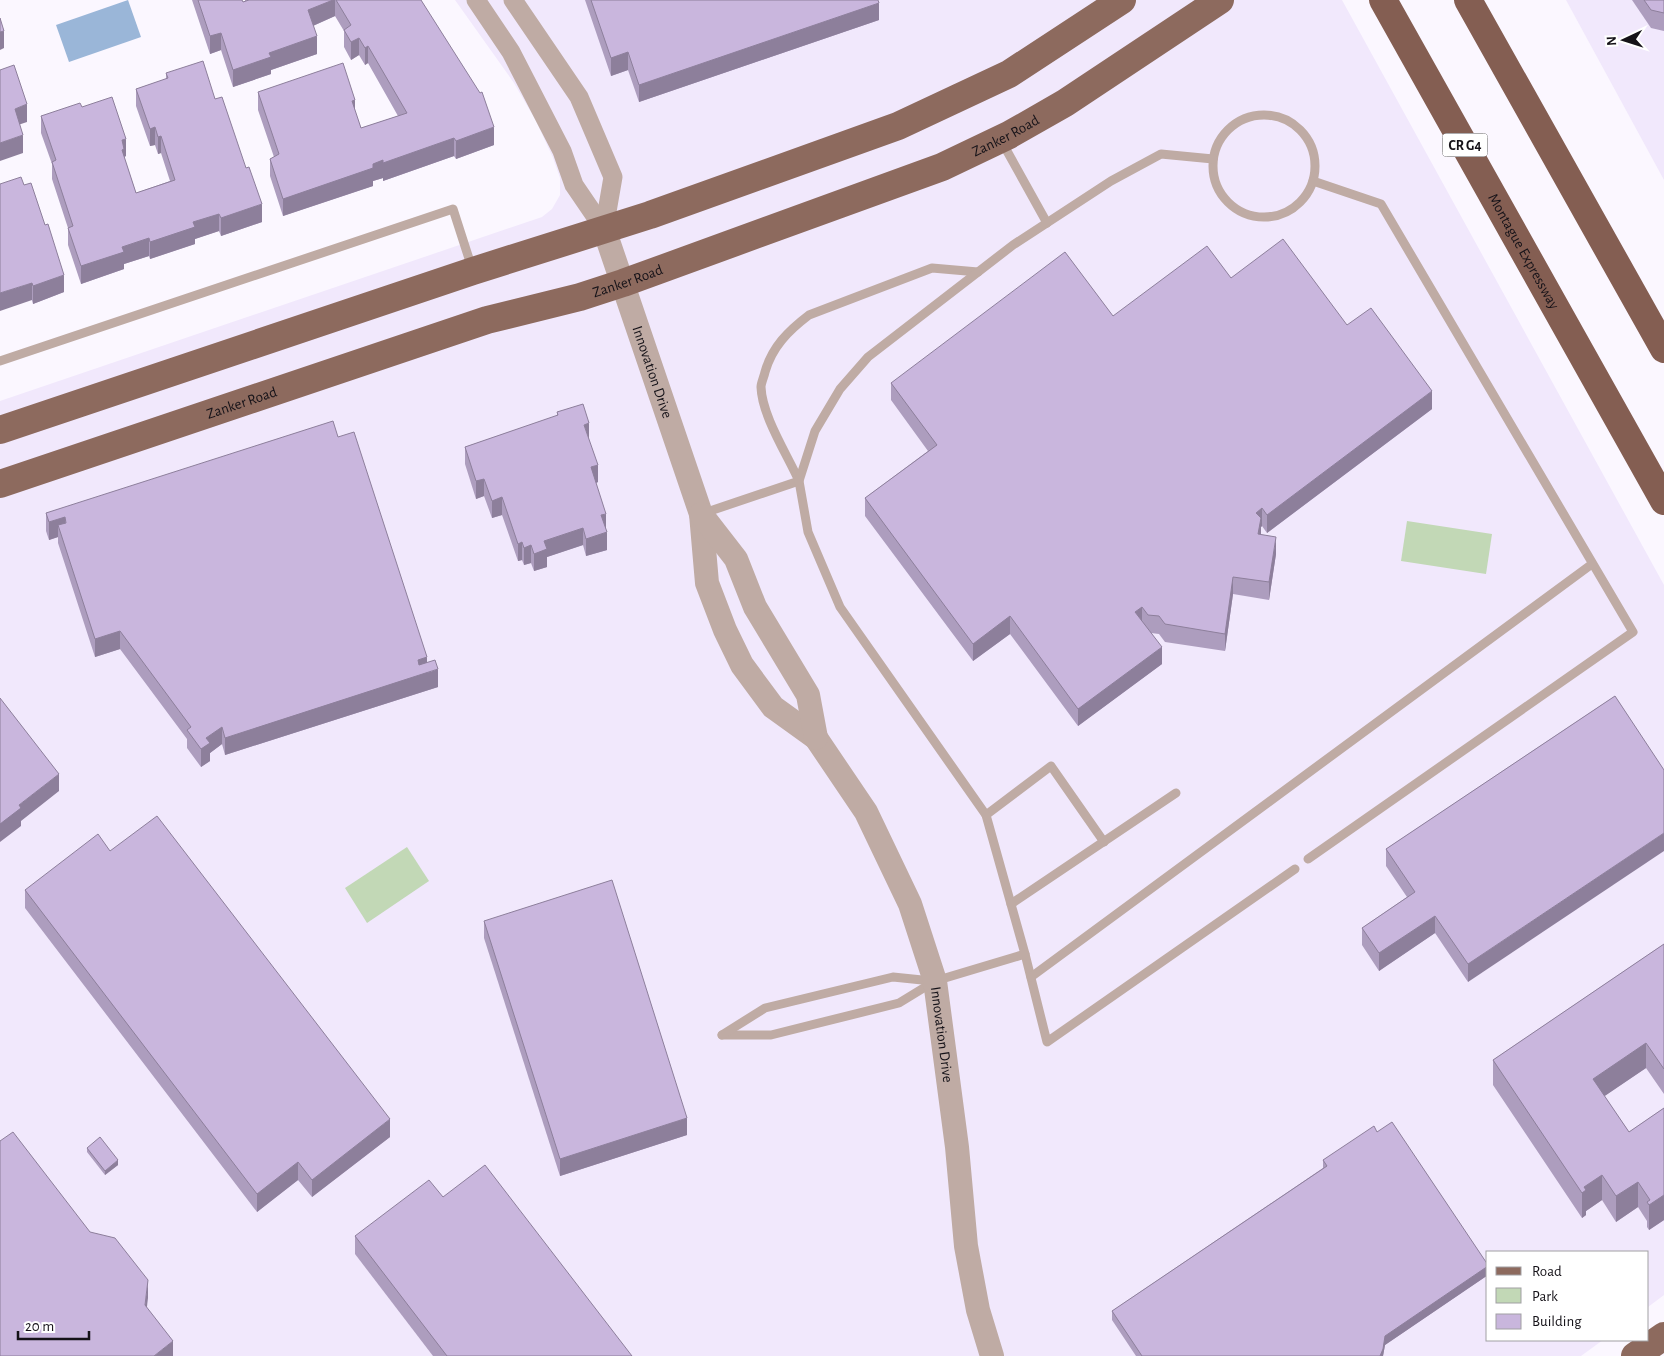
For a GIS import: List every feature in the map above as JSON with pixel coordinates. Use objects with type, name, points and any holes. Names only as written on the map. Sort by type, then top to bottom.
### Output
[{"type":"highway","points":[[1362,0],[1368,7],[1410,84],[1450,119]]},
{"type":"highway","name":"Montague Expressway","points":[[1383,0],[1664,501]]},
{"type":"highway","points":[[1468,0],[1664,349]]},
{"type":"main road","points":[[0,430],[473,271],[604,230],[898,126],[1009,74],[1122,0]]},
{"type":"main road","name":"Zanker Road","points":[[0,484],[487,320],[580,297],[623,283],[942,167],[1000,139],[1065,103],[1220,0]]},
{"type":"main road","points":[[1635,1356],[1664,1336]]},
{"type":"street","name":"Innovation Drive","points":[[476,0],[511,52],[562,151],[574,185],[604,230],[701,514],[707,583],[725,630],[742,665],[773,707],[816,738],[866,812],[910,904],[935,981],[957,1147],[966,1246],[978,1310],[992,1356]]},
{"type":"street","name":"Innovation Drive","points":[[513,0],[579,97],[613,177],[604,230]]},
{"type":"street","name":"Innovation Drive","points":[[701,514],[736,559],[755,607],[808,695],[816,738]]},
{"type":"lane","points":[[1269,115],[1288,120],[1302,131],[1311,146],[1315,164],[1313,181],[1302,201],[1283,214],[1261,217],[1240,211],[1223,196],[1214,179],[1213,159],[1220,141],[1232,126],[1250,117],[1269,115]]},
{"type":"lane","points":[[1000,139],[1047,223]]},
{"type":"lane","points":[[799,481],[815,431],[840,389],[868,357],[978,272],[1111,181],[1162,154],[1213,159]]},
{"type":"lane","points":[[1308,859],[1633,632],[1381,204],[1313,181]]},
{"type":"lane","points":[[0,361],[453,209],[473,271]]},
{"type":"lane","points":[[978,272],[932,268],[809,316],[780,341],[768,362],[761,386],[768,414],[799,481],[808,532],[840,607],[986,815],[1025,954],[1047,1042],[1295,869]]},
{"type":"lane","points":[[701,514],[799,481]]},
{"type":"lane","points":[[1031,977],[1592,564]]},
{"type":"lane","points":[[986,815],[1051,766],[1104,842]]},
{"type":"lane","points":[[1011,904],[1176,793]]},
{"type":"lane","points":[[935,981],[893,977],[765,1008],[722,1035],[771,1034],[900,1002],[935,981],[1025,954]]},
{"type":"shaded area","points":[[455,0],[1342,0],[1664,585],[1664,1295],[1649,1306],[1649,1251],[1486,1251],[1486,1341],[1602,1341],[1581,1356],[0,1356],[0,401],[542,217],[552,209],[560,195],[560,178],[536,121],[514,83]]},
{"type":"shaded area","points":[[1566,0],[1664,0],[1664,180]]},
{"type":"green space","points":[[1407,521],[1492,534],[1486,574],[1401,561]]},
{"type":"green space","points":[[407,847],[429,881],[367,923],[345,888]]},
{"type":"water","points":[[128,0],[141,37],[69,62],[56,25]]},
{"type":"building","points":[[198,0],[242,0],[243,2],[249,0],[333,0],[308,10],[317,36],[269,53],[271,57],[233,70],[221,33],[210,36]]},
{"type":"building","points":[[336,0],[421,0],[480,93],[482,92],[494,127],[456,141],[454,138],[383,163],[383,160],[373,164],[373,168],[283,199],[270,159],[279,154],[258,92],[343,63],[355,100],[352,101],[361,128],[407,113],[368,46],[365,48],[359,38],[351,42],[344,30],[351,25]]},
{"type":"building","points":[[591,0],[878,0],[879,3],[639,85],[628,52],[611,58]]},
{"type":"building","points":[[1644,0],[1664,0],[1664,13],[1651,10]]},
{"type":"building","points":[[0,18],[4,31],[0,32]]},
{"type":"building","points":[[203,61],[215,99],[222,97],[246,168],[249,167],[262,204],[221,218],[219,214],[193,222],[195,227],[150,242],[149,238],[122,247],[124,252],[81,266],[68,228],[73,226],[52,162],[56,160],[41,116],[80,103],[82,107],[112,97],[126,139],[122,140],[124,149],[122,150],[136,193],[175,180],[161,136],[158,137],[155,127],[150,129],[136,89],[168,78],[166,73]]},
{"type":"building","points":[[14,65],[27,104],[15,109],[23,135],[0,143],[0,70]]},
{"type":"building","points":[[21,177],[24,185],[31,183],[45,225],[48,224],[64,275],[33,286],[32,283],[0,293],[0,184]]},
{"type":"building","points":[[1283,239],[1347,325],[1371,308],[1432,391],[1267,515],[1262,508],[1256,513],[1261,518],[1258,534],[1276,537],[1269,582],[1233,577],[1225,634],[1165,624],[1159,616],[1148,615],[1142,607],[1135,612],[1162,647],[1078,709],[1010,616],[973,644],[865,498],[937,445],[891,383],[1065,252],[1113,316],[1207,246],[1231,278]]},
{"type":"building","points":[[583,404],[589,423],[584,425],[598,465],[591,467],[606,514],[601,515],[607,532],[586,539],[583,528],[544,541],[547,549],[534,554],[531,545],[524,548],[522,542],[518,544],[502,497],[492,501],[484,479],[476,481],[465,447],[558,415],[557,412]]},
{"type":"building","points":[[333,421],[338,437],[354,432],[427,657],[418,660],[419,665],[435,660],[438,669],[225,738],[222,727],[206,738],[210,743],[201,749],[187,730],[191,727],[120,631],[95,639],[58,525],[66,523],[65,517],[49,522],[46,513]]},
{"type":"building","points":[[1615,696],[1664,770],[1664,833],[1468,964],[1435,916],[1379,953],[1362,928],[1415,892],[1386,849]]},
{"type":"building","points":[[0,698],[59,774],[19,805],[21,808],[0,824]]},
{"type":"building","points":[[157,816],[390,1119],[312,1180],[298,1162],[257,1194],[25,890],[98,834],[110,851]]},
{"type":"building","points":[[612,880],[687,1118],[560,1159],[484,921]]},
{"type":"building","points":[[1664,944],[1664,1069],[1646,1043],[1593,1079],[1629,1132],[1664,1108],[1664,1195],[1649,1205],[1647,1202],[1650,1200],[1638,1182],[1616,1196],[1602,1175],[1584,1187],[1586,1190],[1582,1193],[1493,1060]]},
{"type":"building","points":[[1392,1122],[1486,1262],[1486,1267],[1385,1336],[1380,1356],[1142,1356],[1112,1311],[1327,1166],[1323,1160],[1374,1126],[1377,1132]]},
{"type":"building","points":[[13,1132],[90,1232],[115,1238],[148,1280],[145,1305],[173,1341],[154,1356],[0,1356],[0,1141]]},
{"type":"building","points":[[100,1137],[118,1160],[105,1171],[87,1148]]},
{"type":"building","points":[[485,1165],[632,1356],[447,1356],[355,1236],[429,1180],[443,1197]]}]
